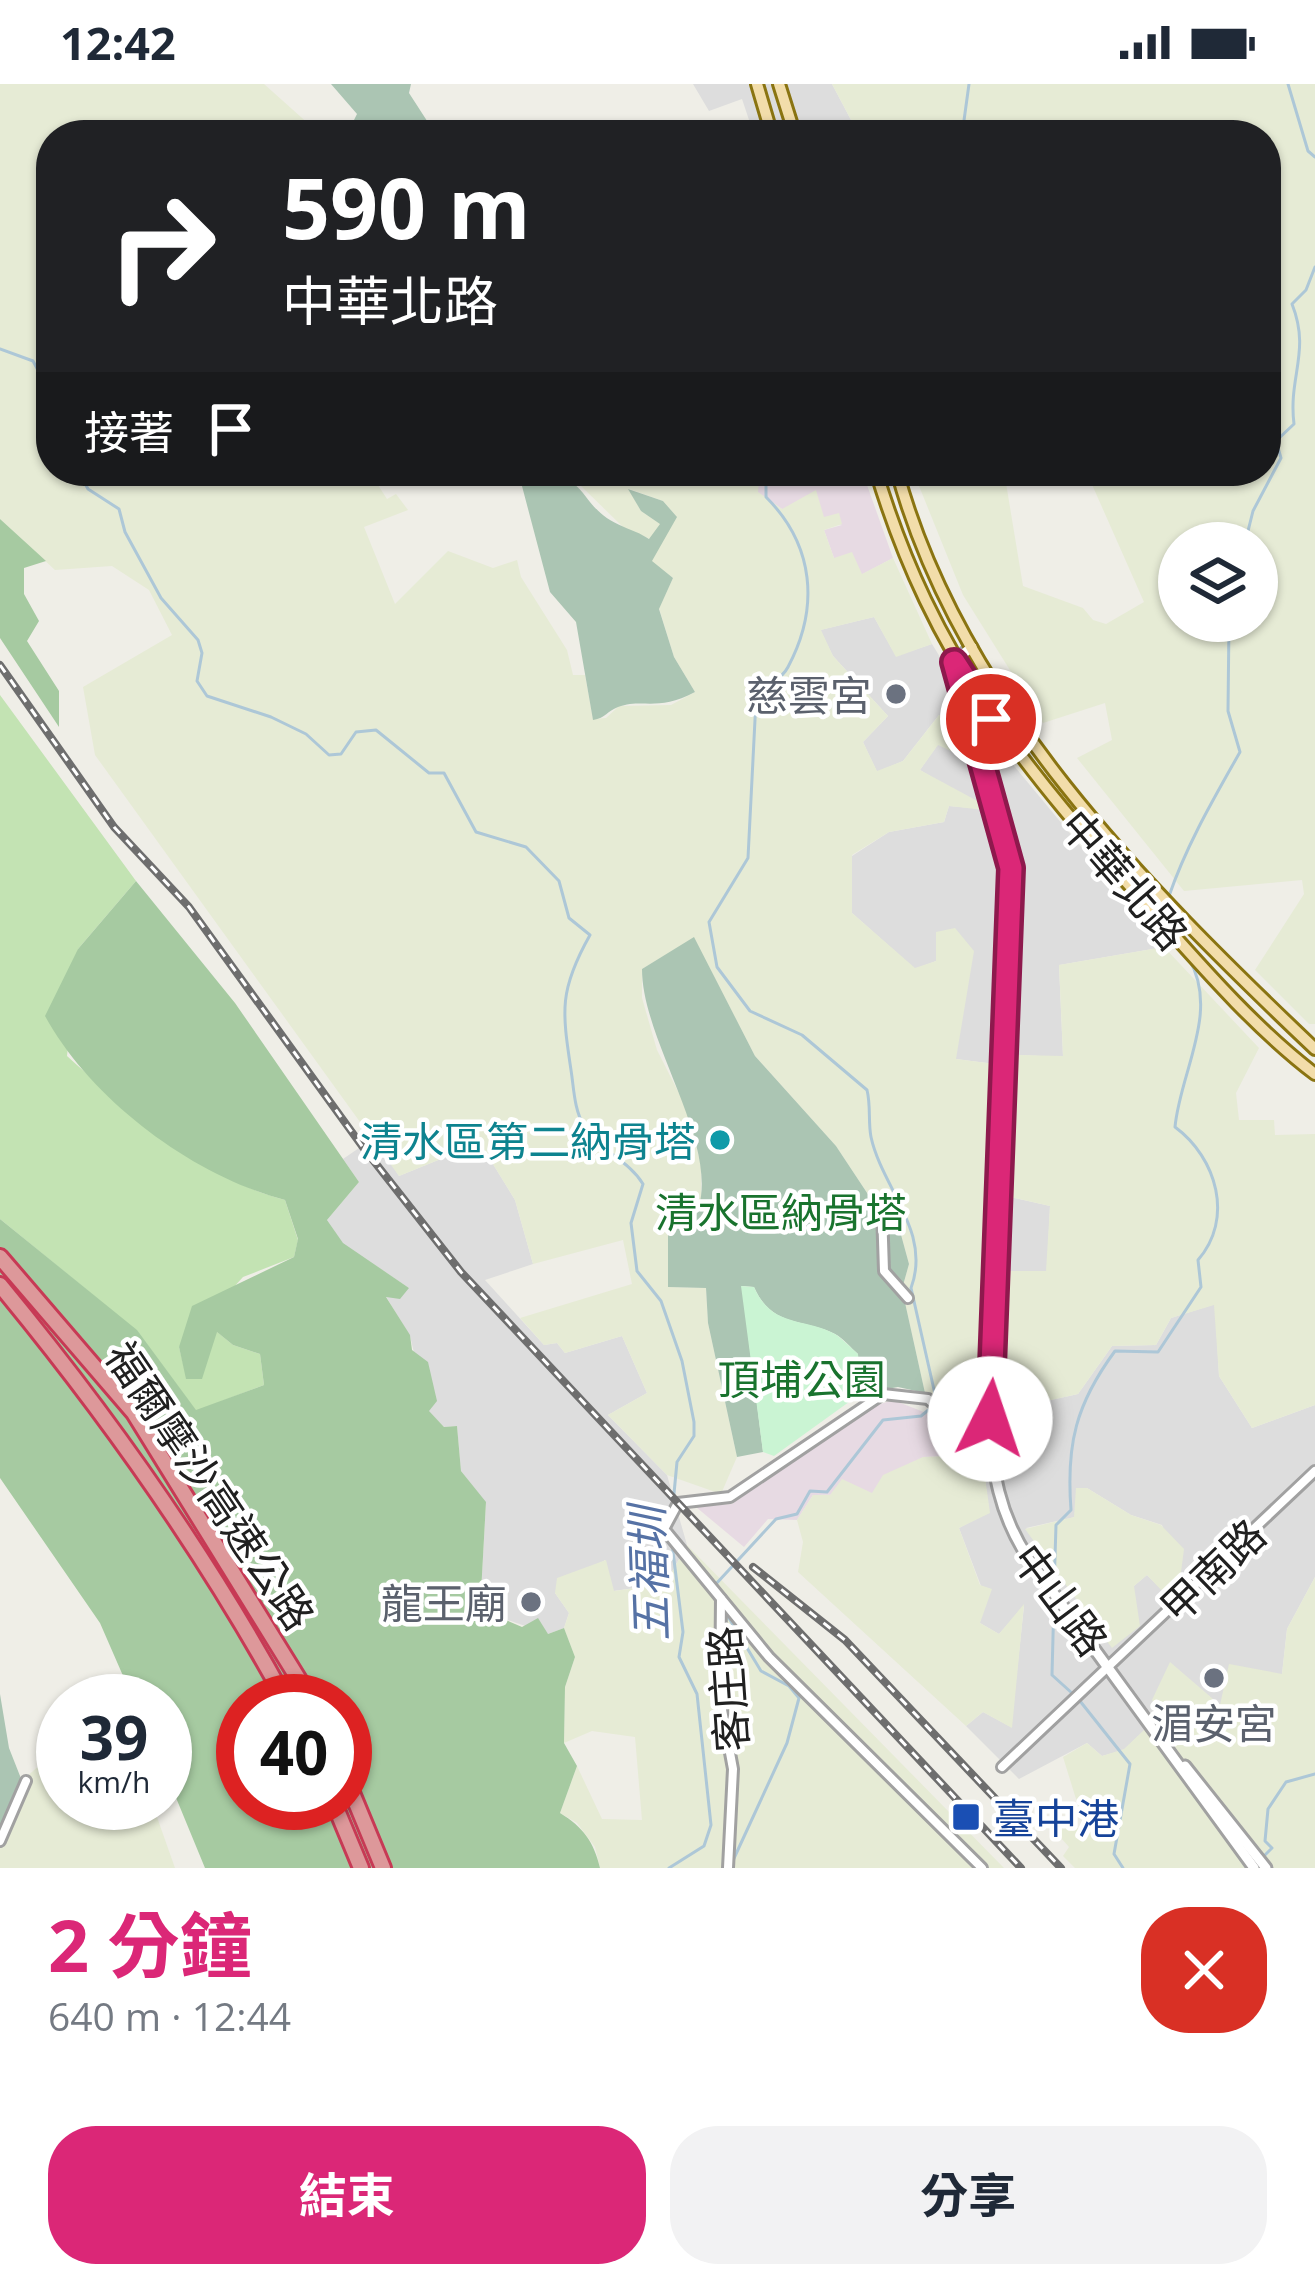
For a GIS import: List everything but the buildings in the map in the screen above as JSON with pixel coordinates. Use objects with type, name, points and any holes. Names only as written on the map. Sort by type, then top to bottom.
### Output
[{"type":"highway","name":"福爾摩沙高速公路","points":[[0,1257],[134,1413],[295,1674]]},
{"type":"highway","name":"福爾摩沙高速公路","points":[[0,1286],[105,1412],[169,1502],[270,1674]]},
{"type":"highway","points":[[345,1830],[361,1868]]},
{"type":"highway","points":[[367,1830],[383,1868]]},
{"type":"main road","points":[[757,84],[768,120]]},
{"type":"main road","points":[[779,84],[790,120]]},
{"type":"main road","name":"中山路","points":[[880,486],[896,540],[954,662]]},
{"type":"main road","points":[[901,486],[913,531],[972,646]]},
{"type":"main road","name":"中華北路","points":[[972,646],[1004,701],[1089,810],[1216,954],[1313,1042]]},
{"type":"main road","name":"中華北路","points":[[954,662],[991,719],[1077,826],[1200,964],[1313,1072]]},
{"type":"main road","points":[[1313,1042],[1313,1072]]},
{"type":"street","points":[[954,662],[972,646]]},
{"type":"street","name":"中山路","points":[[954,662],[1011,868],[991,1456],[1006,1524],[1162,1739]]},
{"type":"street","points":[[882,1210],[884,1271],[908,1298]]},
{"type":"street","name":"客庄路","points":[[728,1868],[733,1769],[720,1699],[721,1598],[664,1529],[678,1503],[730,1497],[883,1394],[928,1399],[991,1456]]},
{"type":"street","name":"甲南路","points":[[1001,1767],[1315,1471]]},
{"type":"street","points":[[721,1598],[769,1657],[982,1868]]},
{"type":"street","points":[[1162,1739],[1254,1868]]},
{"type":"street","points":[[1162,1739],[1266,1868]]},
{"type":"street","points":[[0,1841],[26,1781]]},
{"type":"shaded area","points":[[693,84],[832,84],[851,120],[749,120],[742,99],[709,111]]},
{"type":"shaded area","points":[[758,486],[867,486],[893,558],[861,575],[834,558],[824,530],[842,525],[782,509],[757,492]]},
{"type":"shaded area","points":[[874,617],[896,656],[932,644],[986,732],[1164,947],[1059,965],[1063,1057],[1018,1055],[995,1064],[956,1059],[936,933],[936,961],[915,969],[852,913],[852,856],[889,832],[944,822],[949,806],[984,809],[920,770],[938,744],[968,758],[939,715],[903,761],[877,772],[863,742],[888,716],[833,656],[820,630]]},
{"type":"shaded area","points":[[375,1137],[399,1176],[480,1143],[515,1200],[533,1264],[485,1280],[544,1345],[557,1343],[565,1353],[622,1336],[647,1393],[608,1415],[667,1475],[687,1545],[665,1584],[613,1591],[605,1560],[555,1593],[569,1613],[564,1628],[548,1634],[494,1615],[481,1593],[486,1503],[461,1471],[457,1426],[444,1427],[428,1411],[410,1336],[385,1295],[409,1288],[343,1244],[327,1220],[359,1182],[343,1159]]},
{"type":"shaded area","points":[[1010,1197],[1050,1206],[1047,1271],[1008,1271]]},
{"type":"shaded area","points":[[1215,1304],[1219,1376],[1252,1428],[1315,1405],[1315,1577],[1287,1629],[1282,1674],[1220,1706],[1161,1714],[1124,1750],[1102,1756],[1087,1743],[1019,1779],[966,1726],[983,1712],[1011,1727],[1024,1606],[999,1634],[980,1623],[981,1586],[959,1528],[989,1512],[982,1455],[1002,1411],[1078,1394],[1112,1346],[1156,1345],[1171,1318]],"holes":[[[1087,1488],[1131,1515],[1162,1525],[1180,1580],[1165,1593],[1147,1575],[1134,1586],[1026,1528],[1075,1517]]]},
{"type":"shaded area","points":[[893,1400],[939,1418],[982,1455],[923,1457],[872,1494],[813,1495],[797,1520],[768,1519],[744,1547],[696,1507],[732,1504],[865,1409]]},
{"type":"green space","points":[[0,84],[264,84],[304,120],[36,120],[36,486],[379,486],[387,499],[396,494],[408,510],[364,527],[395,604],[448,551],[493,568],[517,560],[521,577],[567,650],[573,675],[585,675],[593,719],[606,718],[619,706],[671,705],[695,692],[674,657],[659,608],[673,578],[651,561],[676,516],[663,501],[629,489],[641,511],[661,524],[650,539],[624,528],[581,486],[759,486],[758,492],[782,509],[816,490],[824,517],[839,513],[842,524],[824,530],[834,558],[852,552],[862,574],[893,558],[932,644],[896,657],[874,617],[821,630],[833,656],[888,716],[863,742],[877,771],[903,761],[939,715],[956,713],[968,759],[938,745],[920,770],[983,804],[984,810],[949,806],[944,822],[889,832],[852,855],[852,913],[915,968],[936,961],[936,932],[955,928],[974,951],[956,1059],[995,1064],[982,1435],[925,1393],[902,1289],[909,1264],[900,1231],[879,1211],[836,1146],[755,1056],[694,938],[642,969],[642,998],[657,1050],[687,1109],[701,1166],[701,1210],[689,1228],[668,1228],[668,1287],[706,1288],[708,1323],[737,1457],[721,1494],[667,1475],[608,1415],[647,1393],[622,1336],[565,1353],[557,1343],[544,1345],[520,1318],[632,1284],[623,1240],[533,1264],[515,1200],[480,1143],[399,1176],[95,755],[83,687],[172,635],[149,590],[112,566],[55,570],[0,519]]},
{"type":"green space","points":[[331,84],[411,84],[409,93],[426,120],[354,120],[357,114]]},
{"type":"green space","points":[[832,84],[1315,84],[1315,1024],[1309,1024],[1255,970],[1304,894],[1302,880],[1184,891],[1077,758],[1112,740],[1105,703],[1043,723],[963,595],[919,486],[1006,486],[1023,586],[1083,608],[1093,620],[1106,624],[1144,602],[1093,486],[1281,486],[1281,120],[851,120]]},
{"type":"green space","points":[[522,486],[576,486],[608,519],[649,539],[660,524],[641,511],[628,489],[663,501],[677,517],[652,561],[673,578],[659,609],[674,657],[695,692],[671,702],[618,707],[593,720],[576,622],[550,592]]},
{"type":"green space","points":[[0,519],[46,561],[24,568],[24,594],[39,621],[27,641],[59,691],[59,727],[0,638]]},
{"type":"green space","points":[[0,695],[136,881],[78,949],[67,1056],[195,1160],[285,1200],[298,1240],[294,1257],[243,1277],[179,1347],[187,1379],[216,1331],[233,1345],[260,1354],[264,1385],[196,1411],[137,1331],[0,1219]]},
{"type":"green space","points":[[136,881],[235,1003],[359,1182],[327,1220],[343,1243],[409,1288],[400,1299],[386,1297],[410,1335],[412,1350],[428,1362],[437,1401],[429,1411],[444,1427],[457,1426],[461,1471],[486,1502],[481,1593],[494,1615],[522,1627],[538,1618],[548,1634],[564,1628],[575,1657],[565,1687],[564,1743],[577,1766],[560,1813],[586,1836],[600,1868],[205,1868],[189,1830],[192,1674],[122,1674],[100,1623],[0,1478],[0,1219],[137,1330],[196,1410],[264,1385],[260,1354],[233,1345],[217,1332],[202,1379],[186,1379],[179,1347],[192,1306],[294,1257],[298,1239],[285,1200],[215,1173],[148,1130],[89,1077],[45,1016],[78,949]]},
{"type":"green space","name":"清水區納骨塔","points":[[694,937],[755,1056],[836,1146],[879,1211],[900,1231],[909,1264],[902,1289],[925,1393],[898,1387],[860,1394],[858,1354],[844,1341],[823,1329],[779,1316],[754,1287],[742,1286],[763,1452],[737,1457],[708,1323],[706,1288],[668,1287],[668,1227],[689,1228],[700,1201],[701,1171],[683,1103],[646,1000],[642,969]]},
{"type":"green space","points":[[1164,947],[1259,1048],[1236,1093],[1239,1120],[1274,1120],[1275,1135],[1315,1134],[1315,1405],[1252,1428],[1219,1376],[1214,1305],[1171,1318],[1156,1345],[1112,1346],[1078,1394],[1002,1411],[1008,1271],[1046,1271],[1050,1206],[1010,1197],[1018,1055],[1063,1056],[1059,965]]},
{"type":"green space","name":"頂埔公園","points":[[741,1286],[754,1287],[779,1315],[835,1334],[858,1354],[860,1394],[774,1456],[763,1452]]},
{"type":"green space","points":[[982,1455],[990,1513],[959,1528],[980,1585],[992,1589],[980,1623],[999,1634],[1024,1604],[1012,1728],[983,1712],[966,1726],[798,1572],[803,1542],[797,1520],[813,1495],[830,1495],[842,1479],[872,1493],[883,1475],[923,1457]]},
{"type":"green space","points":[[1076,1488],[1087,1488],[1131,1515],[1161,1525],[1184,1549],[1180,1580],[1164,1593],[1147,1575],[1134,1586],[1140,1626],[1112,1648],[1025,1529],[1074,1517]]},
{"type":"green space","points":[[687,1545],[1004,1868],[600,1868],[595,1847],[577,1823],[560,1813],[577,1766],[602,1819],[642,1820],[635,1737],[592,1731],[564,1743],[565,1687],[575,1657],[564,1628],[569,1613],[555,1593],[557,1578],[606,1560],[614,1591],[665,1584]]},
{"type":"green space","points":[[1315,1577],[1315,1868],[1075,1868],[1063,1856],[1069,1847],[1053,1829],[1085,1828],[1063,1757],[1087,1743],[1102,1756],[1124,1749],[1161,1714],[1152,1700],[1170,1662],[1220,1705],[1229,1664],[1282,1674],[1287,1629]]},
{"type":"green space","points":[[0,1694],[9,1748],[22,1781],[0,1828]]},
{"type":"green space","points":[[36,1768],[36,1830],[162,1830],[175,1868],[0,1868],[0,1828],[22,1781]]},
{"type":"waterway","points":[[964,120],[969,84]]},
{"type":"waterway","points":[[1288,84],[1308,151],[1315,157]]},
{"type":"waterway","points":[[1281,436],[1294,424],[1299,336],[1292,304],[1306,290],[1315,267]]},
{"type":"waterway","name":"五福圳","points":[[0,349],[33,361],[36,366]]},
{"type":"waterway","name":"五福圳","points":[[86,486],[119,509],[125,532],[161,598],[198,640],[202,653],[197,681],[207,696],[271,717],[306,734],[329,755],[341,754],[356,732],[376,730],[429,773],[444,773],[476,832],[526,847],[559,881],[569,918],[590,935],[565,1001],[576,1106],[590,1135],[643,1184],[631,1223],[637,1271],[661,1301],[682,1361],[694,1422],[694,1436],[677,1462],[673,1504]]},
{"type":"waterway","points":[[715,1585],[776,1519],[797,1514],[810,1491],[827,1492],[883,1420],[921,1416],[937,1403],[911,1288],[915,1248],[877,1156],[867,1090],[802,1035],[750,1011],[717,967],[709,922],[748,858],[756,700],[788,667],[808,600],[802,556],[794,535],[766,497],[766,486]]},
{"type":"waterway","points":[[1250,522],[1266,486]]},
{"type":"waterway","points":[[1169,896],[1192,840],[1240,752],[1228,711],[1229,642]]},
{"type":"waterway","points":[[1166,905],[1169,925]]},
{"type":"waterway","points":[[1054,1589],[1056,1525],[1071,1510],[1072,1445],[1091,1389],[1115,1351],[1158,1352],[1201,1287],[1198,1260],[1216,1226],[1218,1208],[1210,1172],[1190,1140],[1175,1127],[1200,1021],[1198,979],[1189,959]]},
{"type":"waterway","name":"五福圳","points":[[669,1868],[704,1846],[711,1825],[697,1694],[679,1657],[683,1632],[672,1544]]},
{"type":"waterway","points":[[1054,1598],[1052,1675],[1073,1694]]},
{"type":"waterway","points":[[724,1610],[761,1671],[789,1686],[799,1698],[787,1743],[730,1867]]},
{"type":"waterway","points":[[1080,1701],[1130,1764],[1114,1854],[1123,1868]]},
{"type":"waterway","points":[[1261,1859],[1272,1848],[1265,1841],[1268,1809],[1286,1782],[1315,1774]]},
{"type":"railway","points":[[0,665],[114,827],[189,907],[362,1146],[461,1272],[1021,1868]]},
{"type":"railway","points":[[753,1567],[845,1640],[1061,1868]]},
{"type":"place","name":"慈雲宮","points":[[896,694]]},
{"type":"place","name":"清水區第二納骨塔","points":[[720,1140]]},
{"type":"place","name":"龍王廟","points":[[531,1602]]},
{"type":"place","name":"湄安宮","points":[[1214,1678]]},
{"type":"place","name":"臺中港","points":[[966,1817]]},
{"type":"route","points":[[990,1419],[1011,868],[954,662],[991,719]]}]
